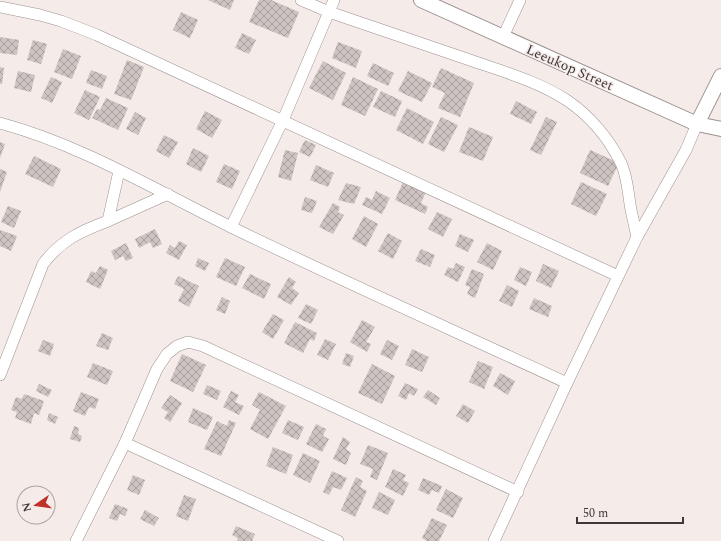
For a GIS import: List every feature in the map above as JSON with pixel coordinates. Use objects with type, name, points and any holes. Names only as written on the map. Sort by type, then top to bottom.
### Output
[{"type":"street","points":[[301,0],[329,12],[512,74],[553,92],[568,101],[584,113],[615,152],[627,177],[631,210],[637,237]]},
{"type":"street","points":[[231,227],[283,120],[334,0]]},
{"type":"street","name":"Leeukop Street","points":[[421,0],[697,124],[721,129]]},
{"type":"street","points":[[503,37],[520,0]]},
{"type":"street","points":[[0,7],[61,21],[97,35],[618,276]]},
{"type":"street","points":[[494,541],[637,237],[686,150],[721,76]]},
{"type":"street","points":[[0,123],[51,139],[168,194],[231,227],[567,383]]},
{"type":"street","points":[[108,221],[119,171]]},
{"type":"street","points":[[0,375],[43,264],[50,254],[67,240],[87,229],[168,194]]},
{"type":"street","points":[[76,541],[125,443],[157,369],[167,354],[177,346],[192,342],[204,346],[518,492]]},
{"type":"street","points":[[125,443],[338,541]]},
{"type":"building","points":[[208,0],[234,0],[230,10]]},
{"type":"building","points":[[259,0],[271,0],[299,12],[288,38],[249,22]]},
{"type":"building","points":[[181,12],[198,20],[190,38],[173,30]]},
{"type":"building","points":[[242,33],[256,40],[249,54],[235,48]]},
{"type":"building","points":[[0,37],[19,40],[17,55],[0,53]]},
{"type":"building","points":[[33,40],[47,44],[41,64],[27,60]]},
{"type":"building","points":[[338,42],[362,51],[356,68],[332,58]]},
{"type":"building","points":[[63,49],[81,56],[72,79],[54,72]]},
{"type":"building","points":[[127,60],[144,67],[131,100],[114,94]]},
{"type":"building","points":[[323,61],[346,73],[333,100],[309,88]]},
{"type":"building","points":[[373,63],[394,73],[388,86],[367,76]]},
{"type":"building","points":[[0,67],[4,68],[2,84],[0,84]]},
{"type":"building","points":[[441,68],[474,83],[460,117],[438,108],[445,93],[432,87]]},
{"type":"building","points":[[91,70],[107,76],[102,89],[86,83]]},
{"type":"building","points":[[18,71],[35,75],[31,92],[14,88]]},
{"type":"building","points":[[408,71],[432,83],[422,102],[398,91]]},
{"type":"building","points":[[51,77],[62,82],[52,103],[41,98]]},
{"type":"building","points":[[353,77],[378,89],[365,116],[341,105]]},
{"type":"building","points":[[85,90],[100,97],[89,120],[74,113]]},
{"type":"building","points":[[381,91],[402,101],[395,117],[373,107]]},
{"type":"building","points":[[106,98],[128,108],[118,130],[92,118],[97,109],[100,110]]},
{"type":"building","points":[[516,101],[537,112],[531,124],[510,114]]},
{"type":"building","points":[[407,108],[434,122],[423,144],[396,130]]},
{"type":"building","points":[[205,111],[222,120],[212,138],[196,129]]},
{"type":"building","points":[[135,112],[146,118],[138,135],[126,129]]},
{"type":"building","points":[[441,117],[458,125],[444,152],[428,144]]},
{"type":"building","points":[[546,117],[557,122],[541,155],[530,150]]},
{"type":"building","points":[[469,127],[493,137],[483,161],[459,152]]},
{"type":"building","points":[[164,135],[178,142],[169,158],[156,151]]},
{"type":"building","points":[[305,140],[316,145],[310,157],[299,152]]},
{"type":"building","points":[[0,142],[5,144],[0,158]]},
{"type":"building","points":[[193,148],[209,156],[201,172],[186,164]]},
{"type":"building","points":[[285,150],[298,153],[291,181],[278,177]]},
{"type":"building","points":[[590,150],[619,163],[608,186],[580,173]]},
{"type":"building","points":[[34,156],[61,169],[53,187],[25,174]]},
{"type":"building","points":[[224,164],[240,171],[232,189],[216,182]]},
{"type":"building","points":[[316,165],[334,173],[328,187],[310,180]]},
{"type":"building","points":[[0,169],[7,172],[0,192]]},
{"type":"building","points":[[403,182],[426,192],[421,203],[428,207],[425,214],[395,200]]},
{"type":"building","points":[[581,182],[607,194],[596,216],[571,204]]},
{"type":"building","points":[[346,183],[361,187],[354,204],[338,200]]},
{"type":"building","points":[[376,191],[390,198],[382,214],[362,205],[366,197],[372,200]]},
{"type":"building","points":[[305,197],[317,201],[312,213],[301,210]]},
{"type":"building","points":[[333,203],[340,207],[338,212],[344,215],[333,234],[319,227]]},
{"type":"building","points":[[8,206],[21,211],[14,228],[1,222]]},
{"type":"building","points":[[437,212],[452,219],[443,237],[428,229]]},
{"type":"building","points":[[364,216],[378,224],[366,247],[352,239]]},
{"type":"building","points":[[155,229],[162,244],[153,248],[150,242],[139,248],[135,239]]},
{"type":"building","points":[[0,230],[17,236],[11,251],[0,246]]},
{"type":"building","points":[[388,233],[402,241],[393,259],[378,251]]},
{"type":"building","points":[[460,234],[474,240],[468,252],[455,246]]},
{"type":"building","points":[[179,241],[187,245],[179,260],[166,253],[170,245],[175,248]]},
{"type":"building","points":[[126,243],[133,258],[126,261],[123,256],[115,260],[111,251]]},
{"type":"building","points":[[487,243],[502,251],[493,270],[477,262]]},
{"type":"building","points":[[421,249],[435,255],[430,267],[415,261]]},
{"type":"building","points":[[198,258],[209,263],[205,271],[195,266]]},
{"type":"building","points":[[225,258],[245,267],[236,286],[216,277]]},
{"type":"building","points":[[456,263],[465,267],[458,282],[444,275],[448,267],[453,269]]},
{"type":"building","points":[[543,264],[559,271],[551,288],[536,281]]},
{"type":"building","points":[[100,266],[108,270],[100,289],[86,282],[91,271],[96,273]]},
{"type":"building","points":[[520,267],[532,272],[526,286],[514,280]]},
{"type":"building","points":[[472,269],[484,274],[475,298],[467,294],[470,287],[465,285]]},
{"type":"building","points":[[250,274],[271,284],[264,299],[242,288]]},
{"type":"building","points":[[178,276],[199,286],[189,307],[178,301],[184,289],[174,284]]},
{"type":"building","points":[[289,277],[296,282],[292,288],[299,293],[291,305],[277,297]]},
{"type":"building","points":[[507,285],[519,291],[512,307],[499,301]]},
{"type":"building","points":[[222,297],[230,301],[225,314],[216,310]]},
{"type":"building","points":[[534,298],[552,306],[548,317],[529,309]]},
{"type":"building","points":[[306,304],[318,310],[311,324],[298,318]]},
{"type":"building","points":[[273,314],[284,320],[273,339],[262,332]]},
{"type":"building","points":[[362,320],[375,327],[366,342],[371,344],[367,352],[350,342]]},
{"type":"building","points":[[295,322],[317,333],[314,341],[310,339],[303,353],[284,343]]},
{"type":"building","points":[[102,333],[113,338],[108,350],[96,346]]},
{"type":"building","points":[[325,339],[336,344],[328,360],[317,355]]},
{"type":"building","points":[[43,340],[54,344],[50,356],[38,351]]},
{"type":"building","points":[[387,340],[399,346],[392,360],[380,354]]},
{"type":"building","points":[[412,349],[429,357],[422,372],[405,365]]},
{"type":"building","points":[[346,353],[354,356],[350,367],[342,364]]},
{"type":"building","points":[[182,354],[206,365],[193,392],[170,381]]},
{"type":"building","points":[[478,361],[493,367],[484,389],[469,382]]},
{"type":"building","points":[[93,363],[113,371],[107,385],[87,377]]},
{"type":"building","points":[[372,364],[395,376],[382,404],[358,393]]},
{"type":"building","points":[[500,373],[515,381],[508,395],[493,386]]},
{"type":"building","points":[[405,383],[418,389],[414,396],[409,393],[406,400],[398,396]]},
{"type":"building","points":[[39,384],[52,390],[48,397],[36,391]]},
{"type":"building","points":[[207,385],[221,391],[217,400],[203,394]]},
{"type":"building","points":[[428,390],[440,398],[436,405],[423,397]]},
{"type":"building","points":[[231,391],[239,395],[235,402],[244,406],[239,415],[223,407]]},
{"type":"building","points":[[81,392],[99,399],[95,409],[89,407],[85,416],[73,411]]},
{"type":"building","points":[[259,392],[286,406],[268,439],[250,429],[260,410],[252,405]]},
{"type":"building","points":[[24,394],[44,401],[39,415],[34,413],[31,424],[15,418],[17,412],[11,410],[16,397],[22,399]]},
{"type":"building","points":[[170,395],[182,403],[170,422],[164,418],[168,412],[161,408]]},
{"type":"building","points":[[463,404],[475,411],[468,423],[456,416]]},
{"type":"building","points":[[193,408],[213,417],[207,430],[188,422]]},
{"type":"building","points":[[49,413],[58,417],[55,424],[47,420]]},
{"type":"building","points":[[229,420],[236,423],[221,456],[204,449],[217,421],[227,426]]},
{"type":"building","points":[[288,420],[304,427],[298,440],[282,433]]},
{"type":"building","points":[[316,424],[326,429],[323,436],[329,439],[322,452],[306,444]]},
{"type":"building","points":[[74,426],[79,428],[78,434],[82,436],[80,442],[70,439]]},
{"type":"building","points":[[343,437],[350,442],[346,449],[351,453],[346,465],[333,459]]},
{"type":"building","points":[[368,445],[388,453],[377,480],[370,477],[373,469],[360,464]]},
{"type":"building","points":[[273,447],[293,455],[286,474],[266,466]]},
{"type":"building","points":[[303,453],[320,461],[310,483],[293,475]]},
{"type":"building","points":[[393,469],[406,475],[403,480],[409,483],[403,496],[385,487]]},
{"type":"building","points":[[332,471],[347,478],[341,490],[333,487],[329,495],[323,492]]},
{"type":"building","points":[[133,475],[145,480],[139,495],[127,490]]},
{"type":"building","points":[[356,477],[363,481],[360,487],[367,491],[355,517],[341,510]]},
{"type":"building","points":[[423,478],[442,486],[439,493],[432,490],[429,495],[418,490]]},
{"type":"building","points":[[446,489],[463,498],[453,518],[436,510]]},
{"type":"building","points":[[379,492],[395,500],[388,515],[372,508]]},
{"type":"building","points":[[184,495],[196,499],[188,521],[176,516]]},
{"type":"building","points":[[115,504],[128,509],[125,516],[120,514],[117,521],[109,518]]},
{"type":"building","points":[[145,510],[159,518],[154,526],[140,519]]},
{"type":"building","points":[[432,518],[447,525],[439,541],[427,541],[422,538]]},
{"type":"building","points":[[236,526],[255,534],[252,541],[237,541],[238,538],[232,535]]}]
